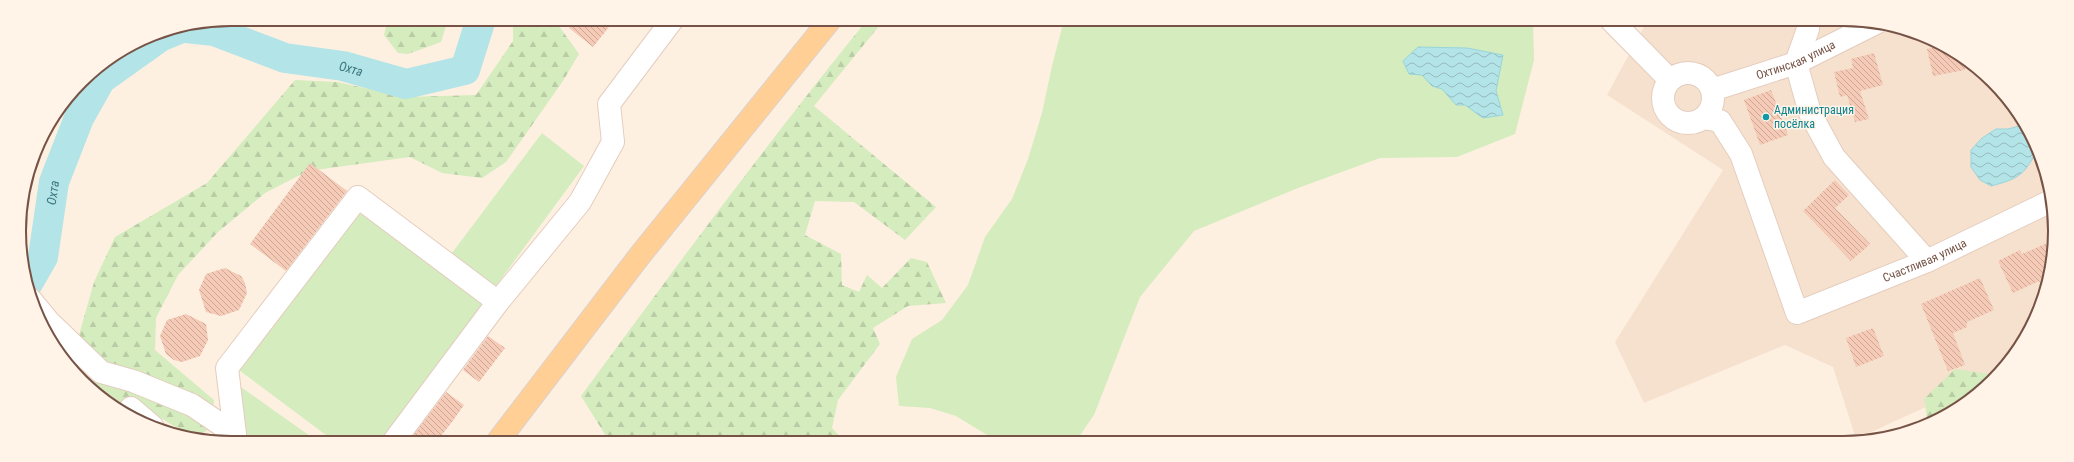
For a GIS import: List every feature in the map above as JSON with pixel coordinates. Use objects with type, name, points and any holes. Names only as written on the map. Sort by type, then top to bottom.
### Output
[{"type":"main road","points":[[502,436],[641,254],[825,26]]},
{"type":"street","points":[[398,436],[498,302],[580,202],[613,142],[609,104],[668,26]]},
{"type":"street","points":[[1618,26],[1670,80]]},
{"type":"street","points":[[1808,26],[1808,30],[1796,63],[1810,113],[1834,157],[1927,261]]},
{"type":"street","name":"Охтинская улица","points":[[1712,90],[1796,63],[1866,27]]},
{"type":"street","points":[[1689,72],[1701,76],[1710,84],[1712,90],[1714,96],[1712,108],[1704,118],[1693,123],[1680,123],[1670,117],[1663,106],[1662,94],[1667,82],[1677,74],[1689,72]]},
{"type":"street","name":"Счастливая улица","points":[[1704,118],[1720,121],[1741,154],[1797,313],[1927,261],[2046,204]]},
{"type":"street","points":[[233,436],[227,368],[358,197],[498,302]]},
{"type":"street","points":[[45,318],[101,372],[133,381],[192,405],[231,436]]},
{"type":"street","points":[[130,410],[131,408],[138,414]]},
{"type":"shaded area","points":[[1644,26],[1856,26],[1896,33],[1946,53],[1968,68],[1988,86],[2006,106],[2027,140],[2041,178],[2048,218],[2048,244],[2041,284],[2021,334],[2006,356],[1982,381],[1866,435],[1855,436],[1833,367],[1785,345],[1644,403],[1615,342],[1723,170],[1607,95]]},
{"type":"green space","points":[[386,26],[446,26],[441,42],[408,54],[398,53],[384,35]]},
{"type":"green space","points":[[513,26],[559,26],[579,54],[563,81],[506,162],[482,178],[442,173],[410,157],[308,171],[265,193],[218,232],[178,275],[156,318],[155,350],[214,400],[210,428],[202,434],[191,432],[177,428],[153,413],[130,410],[106,394],[90,380],[172,394],[99,364],[79,335],[94,282],[115,237],[207,183],[295,80],[337,82],[405,97],[476,95],[513,41]]},
{"type":"green space","points":[[862,26],[879,26],[814,106],[936,207],[905,240],[854,202],[815,201],[805,235],[841,254],[842,285],[859,292],[867,275],[882,288],[911,258],[927,262],[946,303],[908,306],[873,328],[880,344],[838,400],[832,428],[839,436],[606,436],[581,396],[794,112]]},
{"type":"green space","points":[[1062,26],[1533,26],[1534,60],[1515,134],[1457,157],[1380,158],[1298,188],[1194,231],[1140,297],[1094,415],[1079,436],[989,436],[956,416],[930,408],[899,406],[896,377],[912,339],[942,320],[968,285],[985,237],[1012,199],[1028,159],[1042,113]]},
{"type":"green space","points":[[542,133],[584,166],[493,290],[449,257]]},
{"type":"green space","points":[[355,208],[483,305],[384,436],[327,436],[235,367]]},
{"type":"green space","points":[[1955,369],[1990,374],[1968,394],[1946,409],[1927,418],[1924,399]]},
{"type":"green space","points":[[234,382],[310,436],[237,436]]},
{"type":"water","points":[[1418,47],[1467,48],[1503,55],[1496,91],[1503,115],[1483,118],[1465,105],[1456,105],[1442,89],[1432,86],[1422,75],[1409,74],[1403,61]]},
{"type":"water","points":[[2019,126],[2027,140],[2034,157],[2028,166],[2019,175],[2000,184],[1991,186],[1980,180],[1971,167],[1971,150],[1982,138],[1996,129],[2008,129]]},
{"type":"building","points":[[571,26],[609,27],[593,47],[569,28]]},
{"type":"building","points":[[1934,47],[1946,53],[1964,66],[1965,70],[1933,76],[1927,49]]},
{"type":"building","points":[[1874,53],[1883,85],[1860,91],[1869,119],[1855,122],[1847,95],[1840,97],[1834,72],[1853,68],[1851,59]]},
{"type":"building","name":"Администрация посёлка","points":[[1771,90],[1788,135],[1760,145],[1744,100]]},
{"type":"building","points":[[310,163],[347,191],[286,271],[250,244]]},
{"type":"building","points":[[1835,180],[1849,195],[1835,208],[1870,244],[1851,261],[1803,211]]},
{"type":"building","points":[[2048,243],[2041,284],[2039,281],[2013,293],[1998,261],[2020,250],[2022,254]]},
{"type":"building","points":[[225,268],[241,276],[245,283],[247,293],[239,310],[221,316],[206,312],[199,290],[206,274]]},
{"type":"building","points":[[1980,278],[1994,310],[1967,322],[1967,327],[1953,333],[1965,365],[1948,371],[1921,304]]},
{"type":"building","points":[[186,314],[206,324],[208,340],[200,356],[182,362],[174,360],[166,354],[160,336],[167,320]]},
{"type":"building","points":[[1873,328],[1884,356],[1856,367],[1846,338]]},
{"type":"building","points":[[488,336],[505,348],[479,382],[463,370]]},
{"type":"building","points":[[446,392],[464,405],[441,436],[413,436]]},
{"type":"waterway","name":"Охта","points":[[197,29],[214,31],[285,58],[343,66],[406,84],[465,70],[479,26]]},
{"type":"waterway","name":"Охта","points":[[31,277],[43,257],[54,182],[79,118],[101,79],[153,42]]},
{"type":"place","name":"Администрация посёлка","points":[[1766,117]]}]
